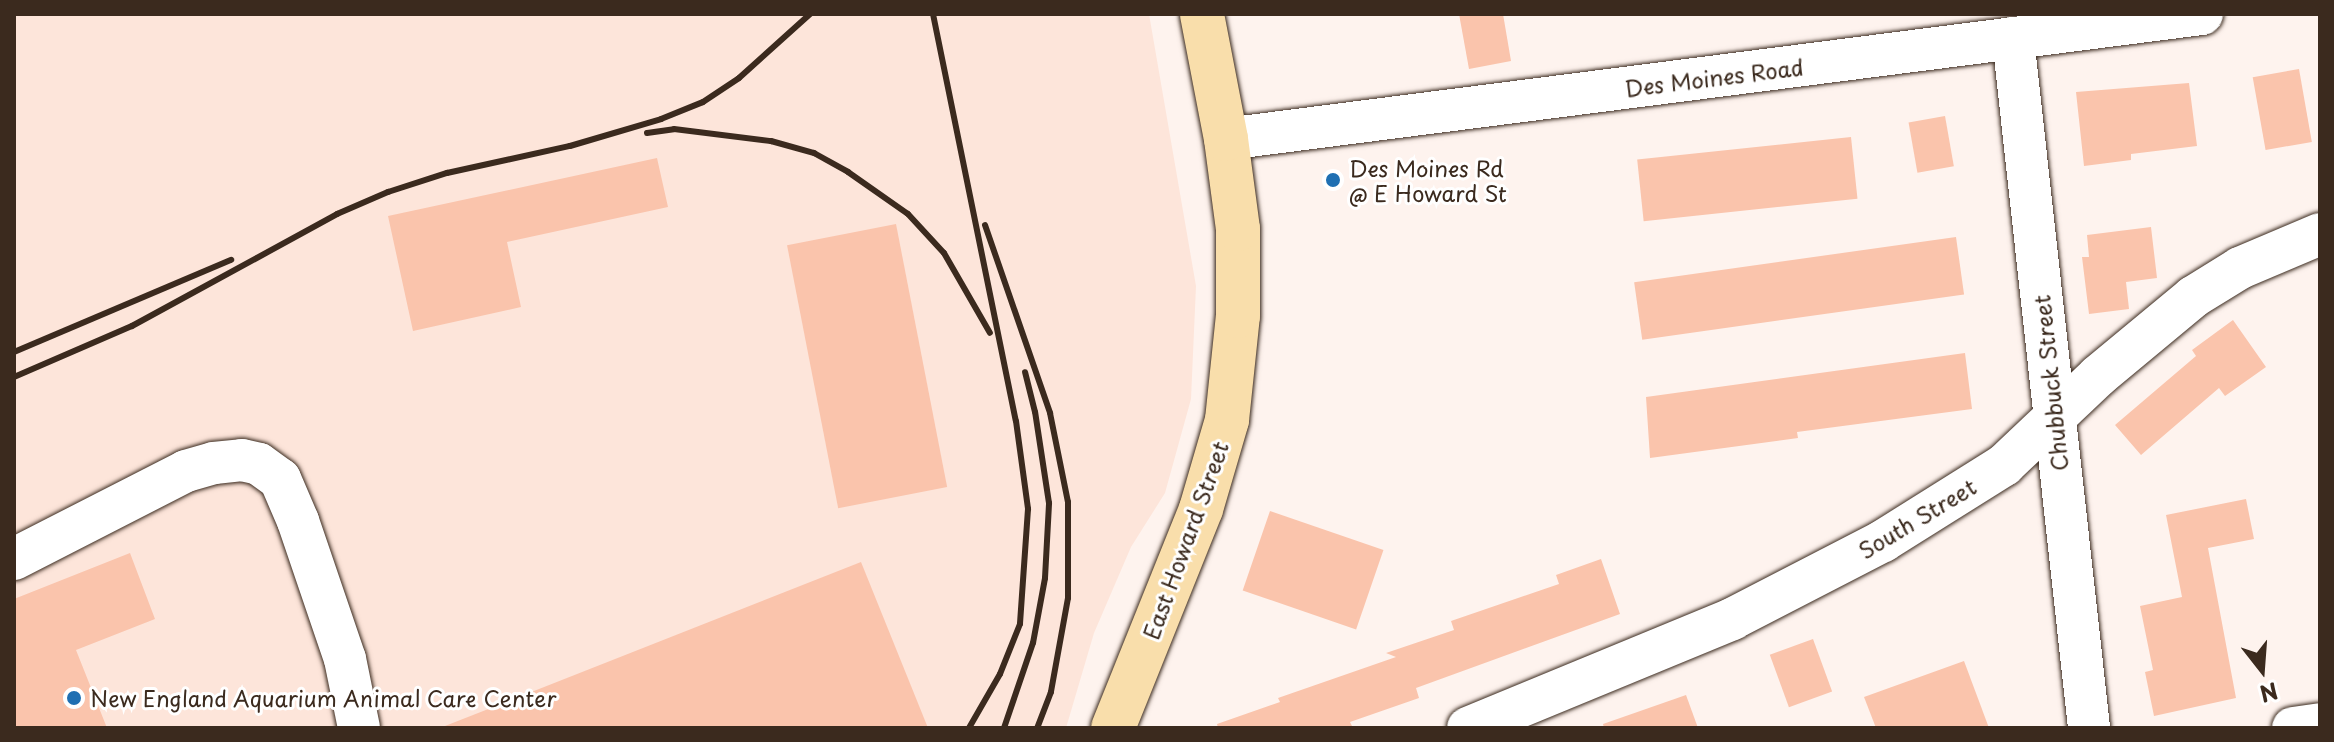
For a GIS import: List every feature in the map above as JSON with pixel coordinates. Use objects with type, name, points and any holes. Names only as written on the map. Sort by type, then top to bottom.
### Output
[{"type":"main road","name":"East Howard Street","points":[[1113,728],[1201,509],[1227,420],[1238,316],[1238,229],[1226,139],[1202,14]]},
{"type":"street","name":"Des Moines Road","points":[[1226,139],[2202,14]]},
{"type":"street","name":"Chubbuck Street","points":[[2013,38],[2089,728]]},
{"type":"street","name":"South Street","points":[[1468,728],[1732,619],[1883,541],[2004,465],[2053,422],[2098,376],[2193,297],[2240,268],[2320,234]]},
{"type":"street","points":[[14,559],[186,471],[214,463],[242,460],[259,464],[280,479],[298,521],[345,659],[359,728]]},
{"type":"street","points":[[2293,728],[2320,724]]},
{"type":"shaded area","points":[[14,14],[1149,14],[1196,286],[1191,399],[1165,493],[1131,547],[1094,633],[1066,728],[14,728]]},
{"type":"building","points":[[1459,14],[1503,14],[1511,61],[1469,69]]},
{"type":"building","points":[[2299,69],[2312,142],[2266,150],[2253,77]]},
{"type":"building","points":[[2189,83],[2197,146],[2131,154],[2131,160],[2084,166],[2076,92]]},
{"type":"building","points":[[1945,116],[1954,166],[1917,173],[1909,122]]},
{"type":"building","points":[[1851,137],[1857,199],[1644,221],[1637,159]]},
{"type":"building","points":[[657,158],[668,207],[507,242],[521,307],[413,331],[388,216]]},
{"type":"building","points":[[896,224],[947,487],[838,508],[787,245]]},
{"type":"building","points":[[2151,227],[2157,278],[2126,282],[2129,309],[2089,314],[2082,257],[2089,257],[2087,235]]},
{"type":"building","points":[[1956,237],[1964,294],[1642,340],[1634,282]]},
{"type":"building","points":[[2233,320],[2266,367],[2225,396],[2219,388],[2141,455],[2115,425],[2196,356],[2192,350]]},
{"type":"building","points":[[1965,353],[1972,409],[1797,432],[1798,438],[1650,458],[1646,397]]},
{"type":"building","points":[[2246,499],[2254,539],[2208,548],[2236,698],[2154,716],[2145,672],[2153,670],[2140,606],[2182,597],[2166,515]]},
{"type":"building","points":[[1270,511],[1383,550],[1356,629],[1243,590]]},
{"type":"building","points":[[130,553],[155,619],[76,650],[107,728],[14,728],[14,599]]},
{"type":"building","points":[[1601,559],[1620,614],[1416,688],[1419,698],[1350,722],[1353,728],[1218,728],[1217,724],[1280,702],[1278,698],[1396,657],[1386,653],[1454,630],[1451,621],[1559,584],[1556,575]]},
{"type":"building","points":[[861,562],[928,728],[445,728],[445,726]]},
{"type":"building","points":[[1813,639],[1832,692],[1789,707],[1770,655]]},
{"type":"building","points":[[1964,661],[1989,728],[1876,728],[1864,697]]},
{"type":"building","points":[[1686,695],[1698,728],[1604,728],[1603,724]]},
{"type":"railway","points":[[14,377],[132,326],[337,214],[388,192],[447,173],[570,146],[661,119],[703,102],[739,78],[810,14]]},
{"type":"railway","points":[[933,14],[1016,421],[1028,509],[1020,624],[1000,674],[969,728]]},
{"type":"railway","points":[[647,133],[674,129],[771,141],[814,153],[848,172],[908,214],[944,253],[990,333]]},
{"type":"railway","points":[[985,225],[1050,413],[1068,502],[1068,598],[1051,692],[1037,728]]},
{"type":"railway","points":[[14,352],[231,260]]},
{"type":"railway","points":[[1004,728],[1033,643],[1045,578],[1049,503],[1035,412],[1025,372]]},
{"type":"place","name":"Des Moines Rd @ E Howard St","points":[[1333,180]]},
{"type":"place","name":"New England Aquarium Animal Care Center","points":[[74,698]]}]
